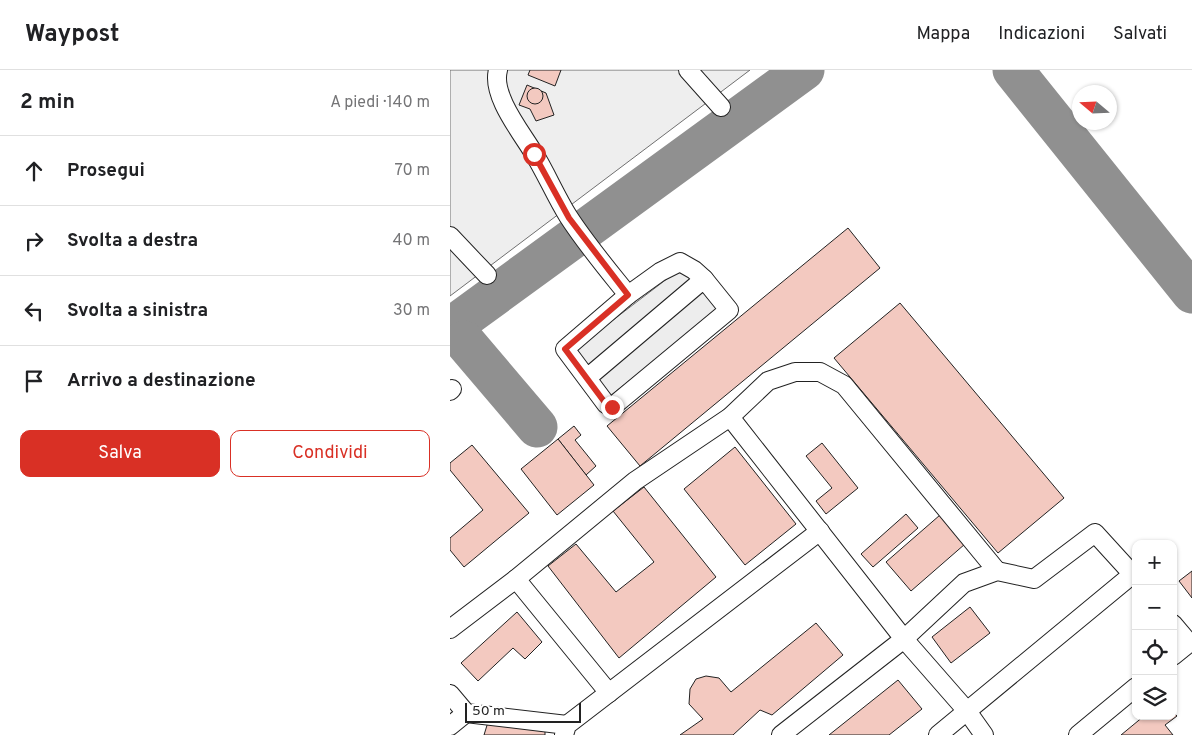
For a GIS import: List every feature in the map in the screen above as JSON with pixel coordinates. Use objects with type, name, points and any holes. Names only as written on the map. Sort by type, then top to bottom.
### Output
[{"type":"lane","points":[[498,70],[497,75],[504,106],[534,154],[555,195],[569,218],[628,295]]},
{"type":"lane","points":[[688,70],[721,107]]},
{"type":"lane","points":[[450,236],[487,276]]},
{"type":"lane","points":[[680,262],[694,270],[704,279],[729,310],[612,407],[606,404],[565,349],[628,295],[660,272],[680,262]]},
{"type":"lane","points":[[587,378],[704,279]]},
{"type":"lane","points":[[450,630],[635,481],[730,417],[768,381],[795,372],[820,372],[844,385],[997,571]]},
{"type":"lane","points":[[730,417],[904,639],[967,711],[984,735]]},
{"type":"lane","points":[[450,694],[466,713],[566,730],[609,693],[820,531]]},
{"type":"lane","points":[[781,735],[904,639],[964,583],[997,571],[1034,579],[1095,533],[1132,574]]},
{"type":"lane","points":[[516,578],[609,693]]},
{"type":"lane","points":[[938,735],[1132,578]]},
{"type":"lane","points":[[1177,629],[1190,645],[1177,653]]},
{"type":"lane","points":[[1078,735],[1132,690]]},
{"type":"lane","points":[[450,726],[466,713]]},
{"type":"shaded area","points":[[450,70],[750,70],[450,296]]},
{"type":"shaded area","points":[[676,272],[687,274],[718,310],[610,396],[575,349]]},
{"type":"building","points":[[530,70],[561,70],[555,86],[528,75]]},
{"type":"building","points":[[527,85],[546,93],[554,115],[536,121],[530,109],[519,105]]},
{"type":"building","points":[[535,88],[541,90],[543,96],[541,102],[535,104],[529,102],[527,96],[529,90]]},
{"type":"building","points":[[848,228],[880,268],[640,466],[607,426]]},
{"type":"building","points":[[900,303],[1064,498],[998,553],[834,358]]},
{"type":"building","points":[[574,426],[581,435],[575,440],[596,466],[586,475],[558,439]]},
{"type":"building","points":[[558,439],[594,485],[557,515],[521,469]]},
{"type":"building","points":[[822,443],[858,488],[826,514],[816,501],[832,488],[806,456]]},
{"type":"building","points":[[472,445],[529,513],[464,567],[450,550],[450,538],[483,510],[450,470],[450,463]]},
{"type":"building","points":[[735,447],[796,524],[745,565],[684,489]]},
{"type":"building","points":[[644,487],[716,577],[619,658],[548,566],[576,544],[616,592],[654,562],[613,511]]},
{"type":"building","points":[[906,514],[918,528],[873,567],[861,554]]},
{"type":"building","points":[[940,515],[965,544],[911,591],[886,562]]},
{"type":"building","points":[[1192,571],[1192,598],[1179,581]]},
{"type":"building","points":[[970,607],[990,633],[951,663],[932,637]]},
{"type":"building","points":[[517,612],[542,642],[525,659],[513,648],[478,681],[461,663]]},
{"type":"building","points":[[816,623],[843,655],[772,715],[760,710],[733,735],[680,735],[703,719],[689,704],[690,689],[696,679],[706,676],[719,678],[731,692]]},
{"type":"building","points":[[898,680],[922,709],[889,735],[829,735]]},
{"type":"building","points":[[1139,720],[1172,720],[1165,725],[1173,735],[1121,735]]},
{"type":"building","points":[[488,722],[545,731],[545,735],[484,735]]},
{"type":"taxiway","points":[[450,328],[804,70]]},
{"type":"taxiway","points":[[1013,70],[1192,293]]},
{"type":"taxiway","points":[[464,341],[537,427]]},
{"type":"route","points":[[534,154],[569,218],[628,295],[565,349],[606,404],[612,407]]}]
